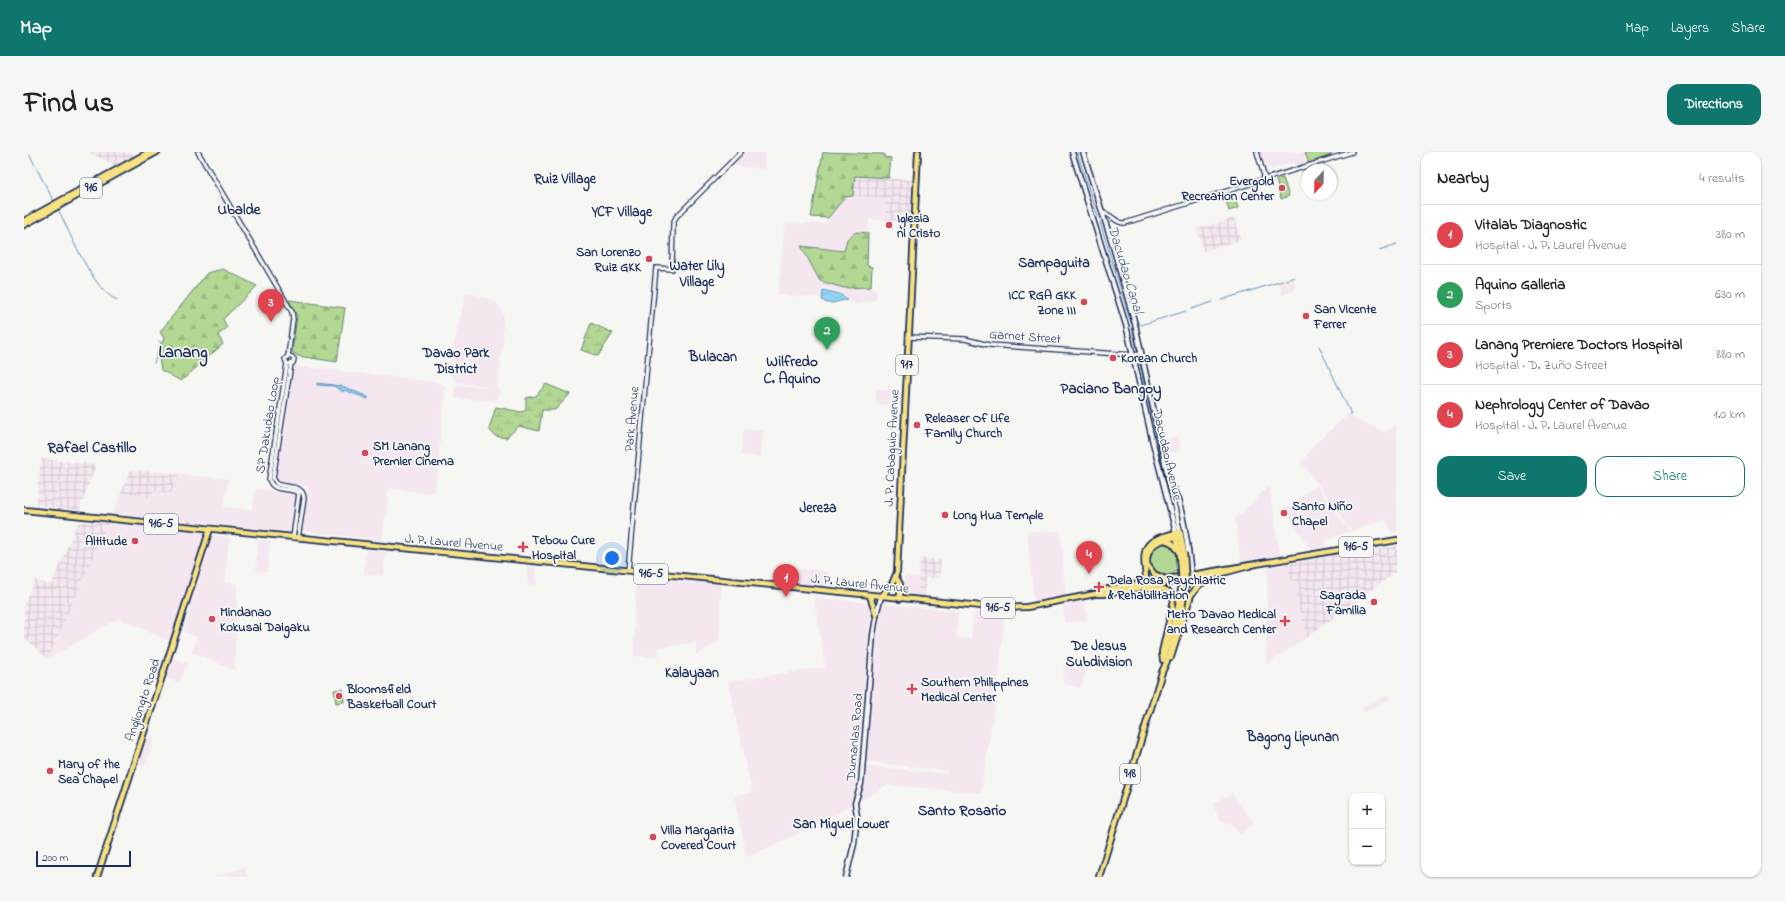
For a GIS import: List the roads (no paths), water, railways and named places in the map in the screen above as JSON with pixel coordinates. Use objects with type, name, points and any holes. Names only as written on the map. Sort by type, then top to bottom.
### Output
[{"type":"main road","name":"916","points":[[24,221],[149,152]]},
{"type":"main road","name":"916","points":[[24,225],[157,152]]},
{"type":"main road","name":"J. P. Cabaguio Avenue","points":[[900,598],[900,584],[896,577],[918,152]]},
{"type":"main road","name":"Dacudao Avenue","points":[[1072,152],[1114,283],[1179,534]]},
{"type":"main road","name":"Dacudao Avenue","points":[[1083,152],[1133,317],[1171,487],[1179,534]]},
{"type":"main road","points":[[1143,398],[1151,396]]},
{"type":"main road","name":"Dacudao Avenue","points":[[1171,487],[1176,495],[1181,514],[1189,554],[1191,575]]},
{"type":"main road","name":"J. P. Laurel Avenue","points":[[24,510],[870,596],[1014,608],[1128,590],[1166,579],[1397,540]]},
{"type":"main road","name":"Angliongto Road","points":[[97,877],[210,529]]},
{"type":"main road","points":[[1148,584],[1147,556],[1150,548],[1163,540],[1179,534]]},
{"type":"main road","points":[[1148,584],[1143,556],[1147,546],[1156,539],[1179,534]]},
{"type":"main road","name":"918","points":[[1099,877],[1162,672],[1186,584],[1179,534]]},
{"type":"main road","points":[[1163,540],[1172,543],[1181,552]]},
{"type":"main road","points":[[1147,564],[1154,574],[1166,579]]},
{"type":"main road","name":"J. P. Laurel Avenue","points":[[1095,594],[1103,590],[1136,584],[1148,584],[1216,574],[1249,566]]},
{"type":"main road","points":[[1136,584],[1142,579],[1145,573]]},
{"type":"main road","points":[[1128,590],[1163,589],[1173,596],[1174,606],[1162,652],[1165,661],[1172,655],[1192,593],[1199,585],[1216,574]]},
{"type":"main road","points":[[881,597],[891,586],[896,577]]},
{"type":"main road","points":[[870,596],[876,615]]},
{"type":"main road","name":"Dumanlas Road","points":[[846,877],[856,831],[857,813],[855,803],[861,784],[876,615],[881,597]]},
{"type":"street","points":[[198,152],[292,312],[293,324],[288,356],[285,359],[289,364],[294,362],[294,358],[288,356]]},
{"type":"street","name":"Park Avenue","points":[[628,571],[656,268],[672,269],[674,224],[676,217],[741,152]]},
{"type":"street","points":[[1256,152],[1265,179]]},
{"type":"street","points":[[1102,213],[1106,213],[1121,224],[1146,218],[1352,152]]},
{"type":"street","name":"Garnet Street","points":[[908,337],[965,340],[989,345],[1133,355],[1141,354]]},
{"type":"street","name":"SP Dakudao Loop","points":[[289,364],[269,481],[275,488],[301,492],[304,499],[296,538]]},
{"type":"water","points":[[823,290],[840,294],[847,300],[831,303],[825,302],[822,300]]},
{"type":"water","points":[[317,383],[342,386],[368,397],[368,399],[344,390],[343,392],[334,386],[317,385]]},
{"type":"waterway","points":[[28,152],[35,165]]},
{"type":"waterway","name":"Dacudao Canal","points":[[1077,152],[1098,217]]},
{"type":"waterway","points":[[36,167],[43,181]]},
{"type":"waterway","points":[[44,182],[53,200]]},
{"type":"waterway","points":[[58,209],[91,274],[99,285],[117,300]]},
{"type":"waterway","name":"Dacudao Canal","points":[[1100,222],[1131,323]]},
{"type":"waterway","points":[[1379,250],[1397,244]]},
{"type":"waterway","points":[[1221,300],[1295,277]]},
{"type":"waterway","points":[[1191,309],[1213,302]]},
{"type":"waterway","points":[[1137,326],[1186,311]]},
{"type":"waterway","name":"Dacudao Canal","points":[[1132,327],[1137,351]]},
{"type":"waterway","points":[[154,363],[161,343],[159,341]]},
{"type":"waterway","points":[[1319,346],[1351,414]]},
{"type":"waterway","name":"Dacudao Canal","points":[[1138,357],[1146,393]]},
{"type":"waterway","name":"Dacudao Canal","points":[[1147,397],[1169,495]]},
{"type":"place","name":"Evergold Recreation Center","points":[[1282,188]]},
{"type":"place","name":"Iglesia ni Cristo","points":[[889,225]]},
{"type":"place","name":"San Lorenzo Ruiz GKK","points":[[649,259]]},
{"type":"place","name":"ICC RGA GKK Zone III","points":[[1084,302]]},
{"type":"place","name":"San Vicente Ferrer","points":[[1306,316]]},
{"type":"place","name":"Lanang Premiere Doctors Hospital","points":[[271,322]]},
{"type":"place","name":"Aquino Galleria","points":[[827,350]]},
{"type":"place","name":"Korean Church","points":[[1113,358]]},
{"type":"place","name":"Releaser Of Life Family Church","points":[[917,425]]},
{"type":"place","name":"SM Lanang Premier Cinema","points":[[365,453]]},
{"type":"place","name":"Santo Niño Chapel","points":[[1284,513]]},
{"type":"place","name":"Long Hua Temple","points":[[945,515]]},
{"type":"place","name":"Altitude","points":[[135,541]]},
{"type":"place","name":"Tebow Cure Hospital","points":[[523,547]]},
{"type":"place","name":"Nephrology Center of Davao","points":[[1089,574]]},
{"type":"place","name":"Dela Rosa Psychiatric & Rehabilitation","points":[[1099,587]]},
{"type":"place","name":"Vitalab Diagnostic","points":[[786,597]]},
{"type":"place","name":"Sagrada Familia","points":[[1374,602]]},
{"type":"place","name":"Mindanao Kokusai Daigaku","points":[[212,619]]},
{"type":"place","name":"Metro Davao Medical and Research Center","points":[[1285,621]]},
{"type":"place","name":"Southern Philippines Medical Center","points":[[912,689]]},
{"type":"place","name":"Bloomsfield Basketball Court","points":[[339,696]]},
{"type":"place","name":"Mary of the Sea Chapel","points":[[50,771]]},
{"type":"place","name":"Villa Margarita Covered Court","points":[[653,837]]},
{"type":"district","name":"Ruiz Village","points":[[565,179]]},
{"type":"district","name":"Ubalde","points":[[239,210]]},
{"type":"district","name":"YCF Village","points":[[622,212]]},
{"type":"district","name":"Sampaguita","points":[[1054,263]]},
{"type":"district","name":"Water Lily Village","points":[[697,274]]},
{"type":"district","name":"Lanang","points":[[183,352]]},
{"type":"district","name":"Bulacan","points":[[713,357]]},
{"type":"district","name":"Davao Park District","points":[[456,362]]},
{"type":"district","name":"Wilfredo C. Aquino","points":[[792,370]]},
{"type":"district","name":"Paciano Bangoy","points":[[1111,389]]},
{"type":"district","name":"Rafael Castillo","points":[[92,448]]},
{"type":"district","name":"Jereza","points":[[818,508]]},
{"type":"district","name":"De Jesus Subdivision","points":[[1099,654]]},
{"type":"district","name":"Kalayaan","points":[[692,673]]},
{"type":"district","name":"Bagong Lipunan","points":[[1293,737]]},
{"type":"district","name":"Santo Rosario","points":[[962,811]]},
{"type":"district","name":"San Miguel Lower","points":[[841,824]]}]
